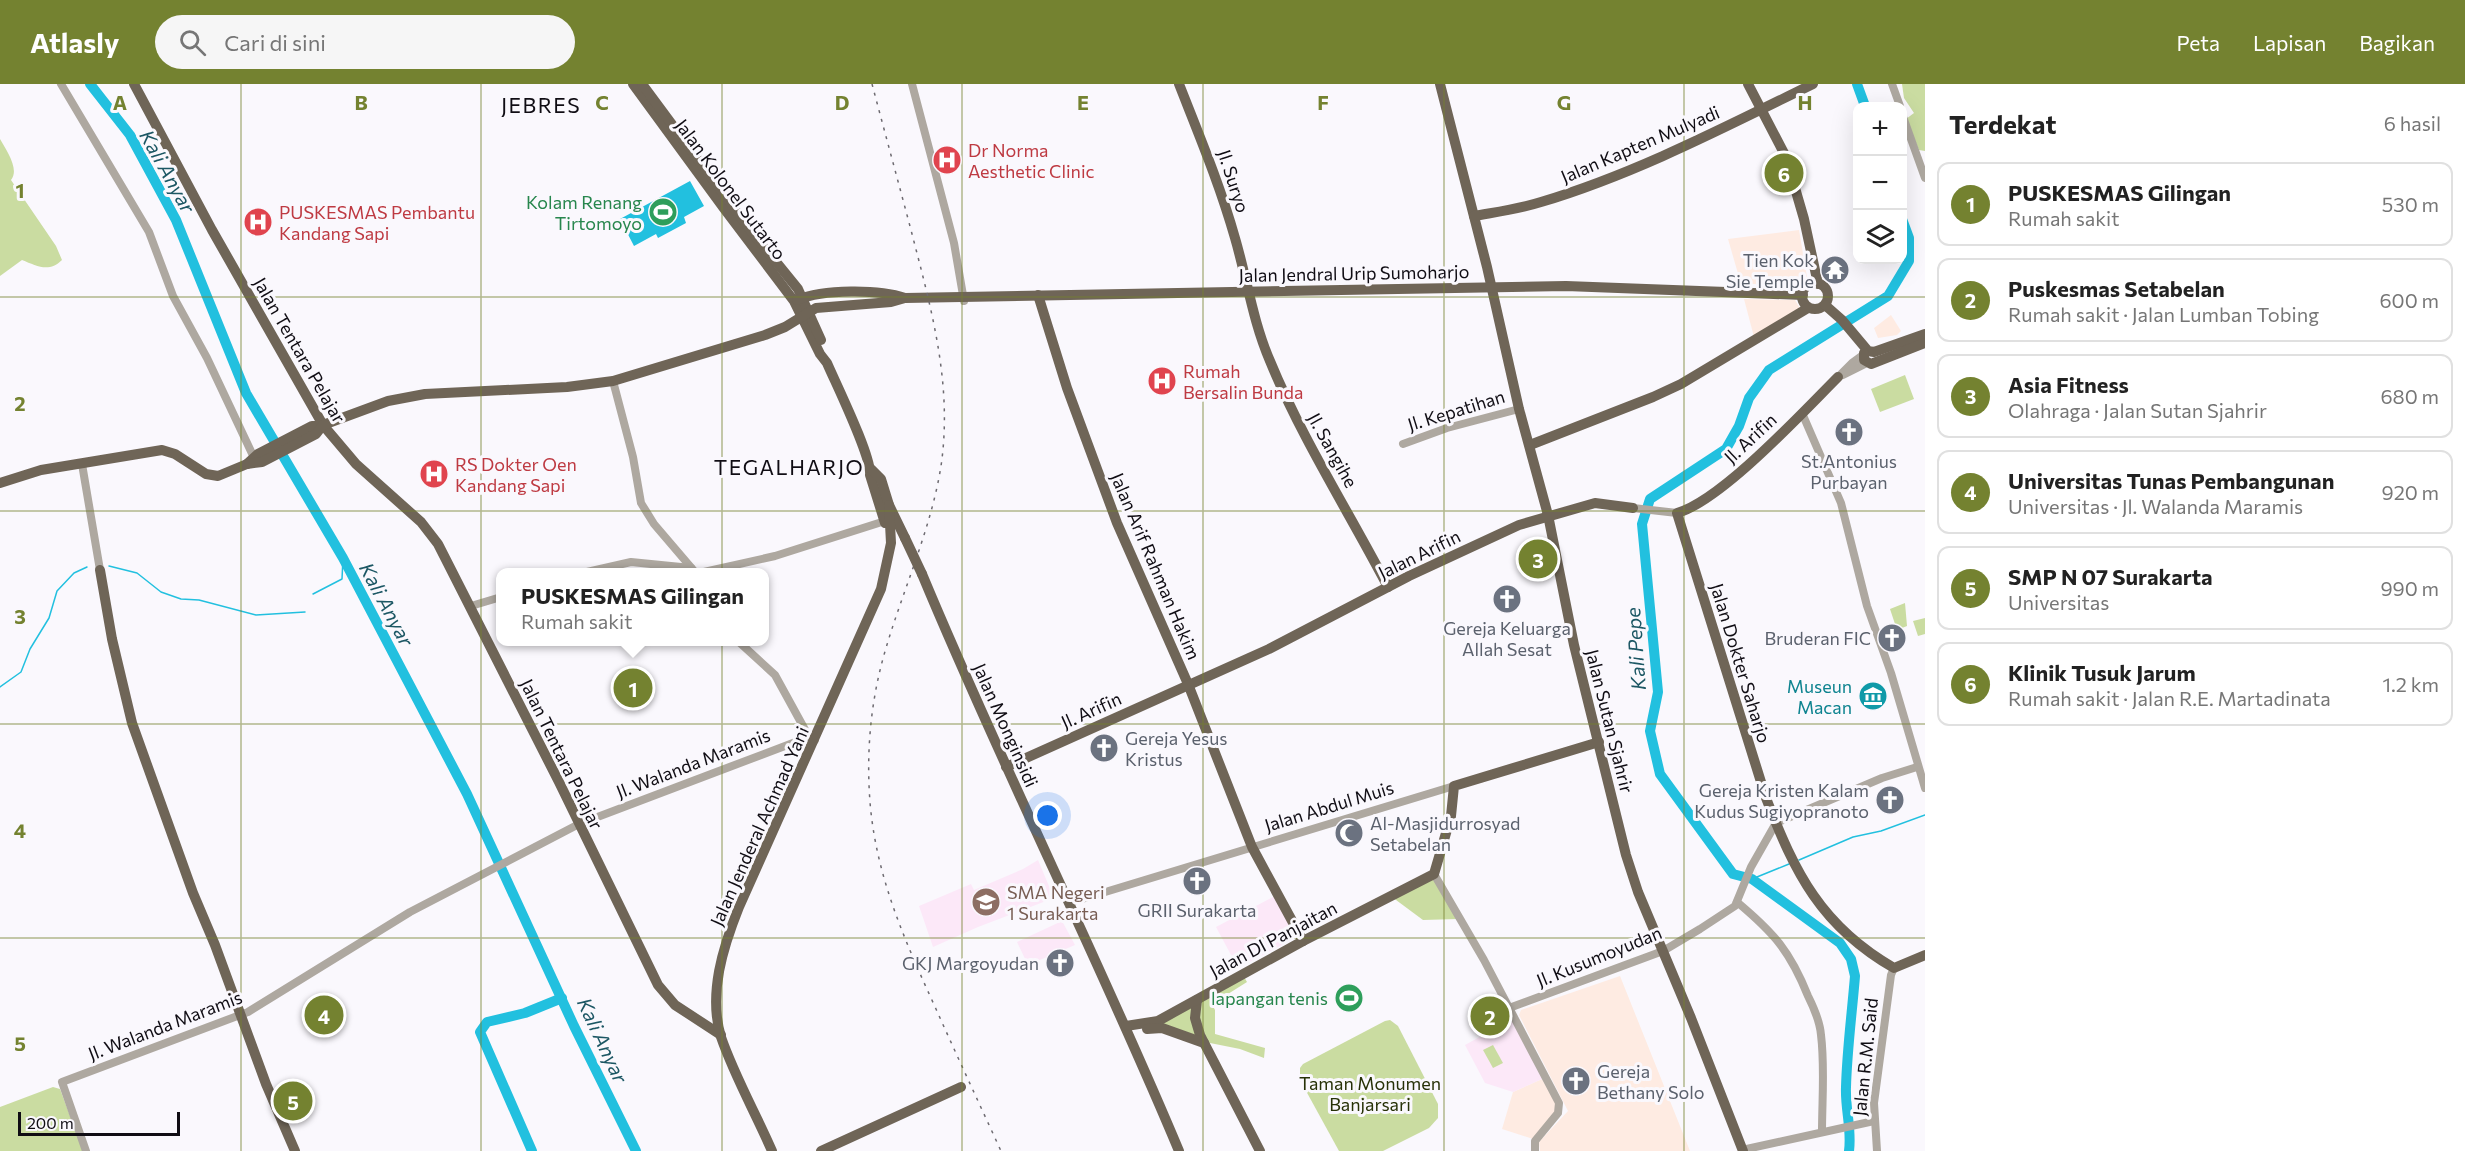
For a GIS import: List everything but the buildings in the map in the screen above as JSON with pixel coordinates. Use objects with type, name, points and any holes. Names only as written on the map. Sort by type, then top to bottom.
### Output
[{"type":"main road","name":"Jalan Tentara Pelajar","points":[[134,84],[318,428],[428,529],[471,606],[657,985],[675,1005],[721,1035]]},
{"type":"main road","name":"Jalan Kolonel Sutarto","points":[[633,84],[799,299],[806,313]]},
{"type":"main road","name":"Jalan Kolonel Sutarto","points":[[642,84],[777,270]]},
{"type":"main road","name":"Jl. Suryo","points":[[1179,84],[1222,196],[1250,291]]},
{"type":"main road","name":"Jalan Sutan Sjahrir","points":[[1440,84],[1492,287],[1519,409],[1548,515],[1574,645],[1634,881],[1741,1151]]},
{"type":"main road","points":[[1748,84],[1786,157],[1804,219],[1818,284],[1827,291],[1828,298],[1823,306]]},
{"type":"main road","name":"Jalan Kapten Mulyadi","points":[[1474,216],[1526,207],[1570,193],[1654,159],[1813,84]]},
{"type":"main road","points":[[1808,308],[1803,295],[1810,285],[1818,284]]},
{"type":"main road","name":"Jalan Jendral Urip Sumoharjo","points":[[799,299],[867,298],[891,302],[905,298],[963,295],[1038,296],[1589,286],[1803,295]]},
{"type":"main road","name":"Jl. Sangihe","points":[[1250,291],[1257,326],[1275,373],[1300,426],[1354,520],[1388,587]]},
{"type":"main road","name":"Jalan Arif Rahman Hakim","points":[[1038,296],[1070,397],[1117,523],[1188,684],[1252,847],[1303,941]]},
{"type":"main road","name":"Jalan Jendral Urip Sumoharjo","points":[[806,313],[867,298]]},
{"type":"main road","points":[[1530,445],[1653,398],[1808,308],[1823,306]]},
{"type":"main road","points":[[1823,306],[1869,356]]},
{"type":"main road","points":[[0,483],[41,470],[165,450],[211,475],[223,475],[318,428],[388,401],[425,394],[567,387],[613,381],[785,327],[806,313]]},
{"type":"main road","name":"Jalan Jenderal Achmad Yani","points":[[806,313],[820,354],[827,363],[871,469],[870,475],[885,505],[892,534],[888,552]]},
{"type":"main road","points":[[1869,356],[1925,334]]},
{"type":"main road","points":[[1869,356],[1925,343]]},
{"type":"main road","name":"Jl. Arifin","points":[[1677,513],[1689,509],[1712,494],[1838,377]]},
{"type":"main road","name":"Jalan Arifin","points":[[1188,684],[1269,649],[1388,587],[1501,533],[1548,515],[1595,503],[1633,508]]},
{"type":"main road","name":"Jalan Jenderal Achmad Yani","points":[[771,1151],[721,1035],[717,979],[728,933],[812,739],[877,599],[888,563],[885,505]]},
{"type":"main road","name":"Jalan Monginsidi","points":[[885,505],[905,538],[922,574],[1179,1151]]},
{"type":"main road","name":"Jalan Dokter Saharjo","points":[[1677,513],[1758,774],[1793,861],[1808,890],[1842,931],[1894,968]]},
{"type":"main road","points":[[100,570],[127,708],[189,883],[266,1084],[295,1151]]},
{"type":"main road","name":"Jl. Arifin","points":[[1006,766],[1188,684]]},
{"type":"main road","name":"Jalan Abdul Muis","points":[[1454,786],[1599,742]]},
{"type":"main road","points":[[1434,874],[1452,814],[1454,786]]},
{"type":"main road","name":"Jalan DI Panjaitan","points":[[1127,1030],[1158,1024],[1303,941],[1434,874]]},
{"type":"main road","points":[[1894,968],[1925,955]]},
{"type":"main road","points":[[1197,1000],[1195,1018],[1204,1043],[1260,1151]]},
{"type":"main road","points":[[1158,1024],[1204,1043]]},
{"type":"main road","points":[[821,1151],[961,1087]]},
{"type":"street","points":[[61,84],[149,232],[173,296],[207,358],[255,461]]},
{"type":"street","points":[[912,84],[954,243],[963,295]]},
{"type":"street","points":[[1892,84],[1899,102]]},
{"type":"street","points":[[1907,128],[1925,178]]},
{"type":"street","points":[[1838,377],[1869,356]]},
{"type":"street","points":[[613,381],[633,457],[642,503],[654,524],[691,568]]},
{"type":"street","name":"Jl. Kepatihan","points":[[1403,444],[1447,428],[1519,409]]},
{"type":"street","points":[[1802,412],[1840,503],[1867,606],[1897,694],[1925,788]]},
{"type":"street","points":[[82,464],[100,570]]},
{"type":"street","name":"Jalan Arifin","points":[[1633,508],[1677,513]]},
{"type":"street","points":[[725,568],[775,556],[885,521]]},
{"type":"street","points":[[605,568],[631,561],[679,568]]},
{"type":"street","points":[[471,606],[496,598]]},
{"type":"street","points":[[742,646],[775,675],[812,739]]},
{"type":"street","name":"Jl. Walanda Maramis","points":[[86,1151],[62,1082],[241,1015],[356,944],[464,883],[579,824],[812,739]]},
{"type":"street","points":[[1822,1132],[1822,1038],[1816,1014],[1788,951],[1756,917],[1737,902],[1743,884],[1776,823],[1900,771],[1917,767]]},
{"type":"street","name":"Jalan Abdul Muis","points":[[1069,903],[1454,786]]},
{"type":"street","points":[[1434,874],[1462,921],[1560,1106],[1558,1113],[1535,1146]]},
{"type":"street","name":"Jl. Kusumoyudan","points":[[1509,1008],[1663,951],[1724,915],[1737,902]]},
{"type":"street","name":"Jalan R.M. Said","points":[[1877,1151],[1874,1120],[1875,1092],[1891,975],[1894,968]]},
{"type":"street","points":[[1741,1151],[1874,1120]]},
{"type":"shaded area","points":[[1799,230],[1807,277],[1799,284],[1741,284],[1728,239]]},
{"type":"shaded area","points":[[1744,299],[1795,300],[1801,310],[1754,337]]},
{"type":"shaded area","points":[[1891,315],[1901,331],[1897,335],[1878,338],[1874,328]]},
{"type":"shaded area","name":"SMA Negeri 1 Surakarta","points":[[1038,860],[1054,898],[933,947],[919,906],[971,884],[974,890]]},
{"type":"shaded area","points":[[1275,896],[1297,937],[1238,968],[1216,927]]},
{"type":"shaded area","points":[[1062,921],[1075,945],[1028,965],[1017,942]]},
{"type":"shaded area","points":[[1620,976],[1690,1151],[1540,1151],[1539,1142],[1568,1111],[1519,1015],[1521,1010]]},
{"type":"shaded area","points":[[1512,1019],[1542,1079],[1513,1092],[1485,1083],[1465,1045]]},
{"type":"shaded area","points":[[1542,1079],[1557,1106],[1557,1112],[1533,1139],[1502,1129],[1513,1092]]},
{"type":"green space","points":[[1902,84],[1925,84],[1925,151],[1919,150],[1907,121],[1907,118],[1914,113],[1904,98]]},
{"type":"green space","points":[[0,139],[13,165],[11,180],[56,246],[62,260],[57,264],[43,267],[22,260],[0,276]]},
{"type":"green space","points":[[1905,375],[1914,399],[1880,412],[1871,389]]},
{"type":"green space","points":[[1905,603],[1907,626],[1897,630],[1890,609]]},
{"type":"green space","points":[[1925,618],[1925,634],[1918,636],[1913,621]]},
{"type":"green space","points":[[1433,877],[1458,919],[1423,920],[1392,897]]},
{"type":"green space","points":[[1243,975],[1247,982],[1212,1004],[1215,1010],[1215,1034],[1265,1048],[1264,1058],[1240,1049],[1205,1042],[1200,1030],[1199,1000]]},
{"type":"green space","points":[[1195,1002],[1199,1036],[1157,1025]]},
{"type":"green space","name":"Taman Monumen Banjarsari","points":[[1390,1020],[1398,1026],[1438,1104],[1438,1118],[1429,1128],[1383,1151],[1339,1151],[1300,1080],[1300,1068],[1303,1064]]},
{"type":"green space","points":[[1493,1045],[1503,1063],[1493,1068],[1483,1050]]},
{"type":"green space","points":[[53,1087],[60,1089],[83,1151],[0,1151],[0,1107]]},
{"type":"water","name":"Kolam Renang Tirtomoyo","points":[[690,181],[704,206],[684,217],[686,223],[658,238],[656,234],[634,246],[620,219]]},
{"type":"waterway","name":"Kali Anyar","points":[[90,84],[130,135],[176,220],[246,393],[343,558],[467,794],[574,1026],[636,1151]]},
{"type":"waterway","name":"Kali Pepe","points":[[1857,84],[1864,102]]},
{"type":"waterway","name":"Kali Pepe","points":[[1849,1151],[1846,1087],[1855,976],[1851,959],[1840,943],[1752,879],[1733,874],[1660,774],[1650,731],[1658,692],[1642,524],[1650,499],[1726,449],[1739,426],[1749,398],[1769,370],[1888,296],[1909,261],[1907,233]]},
{"type":"waterway","points":[[313,594],[342,579],[343,558]]},
{"type":"waterway","points":[[109,566],[137,573],[161,592],[181,599],[199,600],[256,615],[305,612]]},
{"type":"waterway","points":[[0,687],[21,672],[30,649],[49,618],[57,591],[74,573],[87,567]]},
{"type":"waterway","points":[[1799,860],[1853,837],[1881,831],[1925,815]]},
{"type":"waterway","points":[[1752,879],[1789,864]]},
{"type":"waterway","points":[[532,1151],[480,1032],[487,1022],[525,1013],[562,998]]},
{"type":"railway","points":[[872,84],[926,288],[938,347],[944,406],[944,436],[937,489],[886,648],[873,705],[869,763],[873,830],[885,883],[903,933],[1001,1151]]},
{"type":"place","name":"Dr Norma Aesthetic Clinic","points":[[947,160]]},
{"type":"place","name":"Klinik Tusuk Jarum","points":[[1784,173]]},
{"type":"place","name":"Kolam Renang Tirtomoyo","points":[[663,212]]},
{"type":"place","name":"PUSKESMAS Pembantu Kandang Sapi","points":[[258,222]]},
{"type":"place","name":"Tien Kok Sie Temple","points":[[1835,270]]},
{"type":"place","name":"Rumah Bersalin Bunda","points":[[1162,381]]},
{"type":"place","name":"St.Antonius Purbayan","points":[[1849,432]]},
{"type":"place","name":"RS Dokter Oen Kandang Sapi","points":[[434,474]]},
{"type":"place","name":"Asia Fitness","points":[[1538,559]]},
{"type":"place","name":"Gereja Keluarga Allah Sesat","points":[[1507,599]]},
{"type":"place","name":"Bruderan FIC","points":[[1892,638]]},
{"type":"place","name":"PUSKESMAS Gilingan","points":[[633,688]]},
{"type":"place","name":"Museun Macan","points":[[1873,696]]},
{"type":"place","name":"Gereja Yesus Kristus","points":[[1104,748]]},
{"type":"place","name":"Gereja Kristen Kalam Kudus Sugiyopranoto","points":[[1890,800]]},
{"type":"place","name":"Al-Masjidurrosyad Setabelan","points":[[1349,833]]},
{"type":"place","name":"GRII Surakarta","points":[[1197,881]]},
{"type":"place","name":"SMA Negeri 1 Surakarta","points":[[986,902]]},
{"type":"place","name":"GKJ Margoyudan","points":[[1060,963]]},
{"type":"place","name":"lapangan tenis","points":[[1349,998]]},
{"type":"place","name":"Universitas Tunas Pembangunan","points":[[324,1015]]},
{"type":"place","name":"Puskesmas Setabelan","points":[[1490,1016]]},
{"type":"place","name":"Gereja Bethany Solo","points":[[1576,1081]]},
{"type":"place","name":"SMP N 07 Surakarta","points":[[293,1101]]},
{"type":"district","name":"JEBRES","points":[[541,104]]},
{"type":"district","name":"TEGALHARJO","points":[[789,466]]}]
